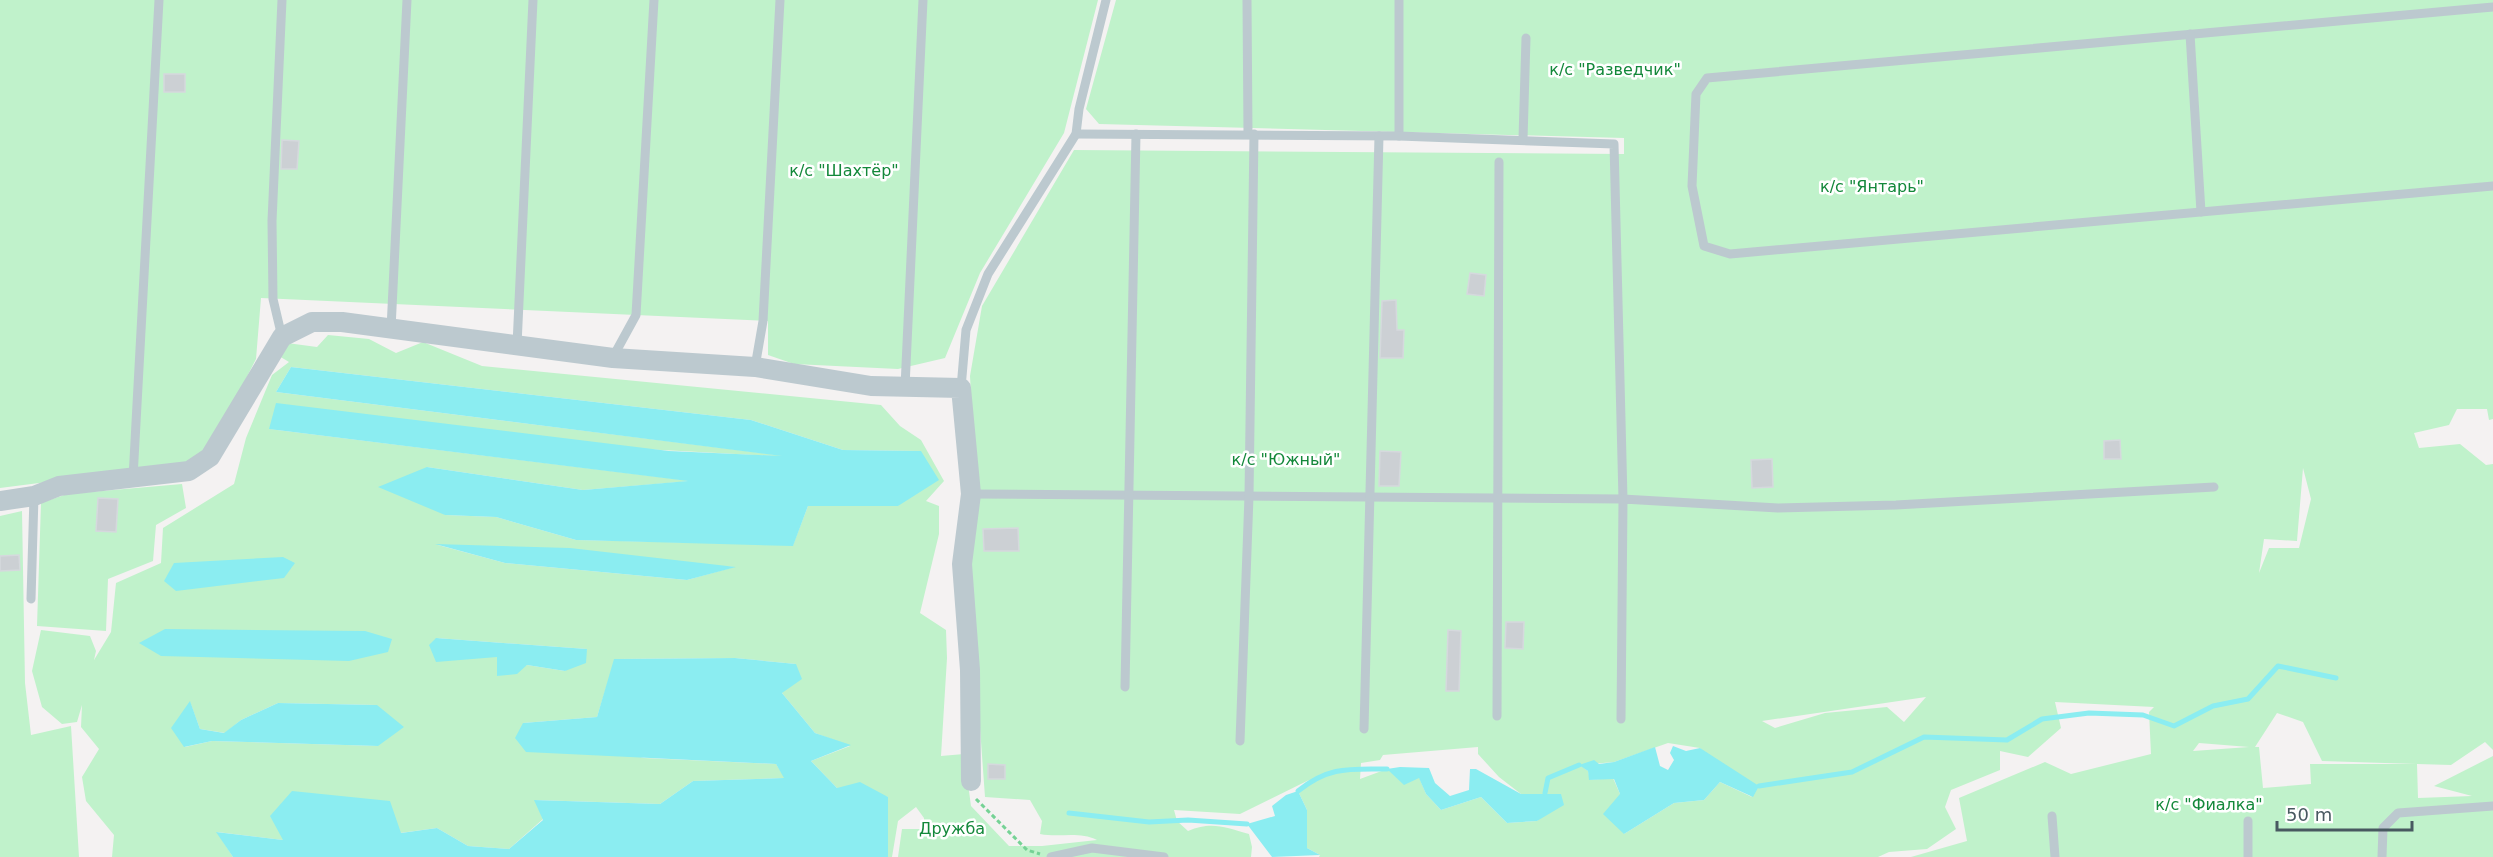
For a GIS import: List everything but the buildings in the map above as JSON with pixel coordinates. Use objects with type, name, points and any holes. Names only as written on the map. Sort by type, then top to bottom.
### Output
[{"type":"street","points":[[0,501],[34,495],[59,486],[189,471],[210,457],[282,337],[312,322],[342,322],[613,358],[755,367],[871,386],[961,388],[971,494],[962,564],[970,670],[971,781]]},
{"type":"lane","points":[[133,478],[159,0]]},
{"type":"lane","points":[[282,0],[272,221],[273,299],[282,337]]},
{"type":"lane","points":[[391,329],[407,0]]},
{"type":"lane","points":[[517,346],[533,0]]},
{"type":"lane","points":[[613,358],[636,315],[654,0]]},
{"type":"lane","points":[[755,367],[763,321],[780,0]]},
{"type":"lane","points":[[905,387],[923,0]]},
{"type":"lane","points":[[961,388],[966,330],[988,274],[1076,134],[1079,108],[1106,0]]},
{"type":"lane","points":[[1240,741],[1249,496],[1251,134],[1246,0]]},
{"type":"lane","points":[[1399,136],[1400,0]]},
{"type":"lane","points":[[2493,7],[1707,78],[1696,94],[1692,186],[1704,246],[1730,254],[2493,186]]},
{"type":"lane","points":[[2190,34],[2201,212]]},
{"type":"lane","points":[[1523,140],[1526,38]]},
{"type":"lane","points":[[1076,134],[1399,136],[1614,144],[1623,498],[1621,719]]},
{"type":"lane","points":[[1125,687],[1136,134]]},
{"type":"lane","points":[[1364,729],[1379,136]]},
{"type":"lane","points":[[1497,716],[1499,162]]},
{"type":"lane","points":[[971,494],[1623,498],[1802,507],[1896,505],[2214,487]]},
{"type":"lane","points":[[31,598],[34,495]]},
{"type":"lane","points":[[2382,857],[2383,828],[2398,813],[2493,806]]},
{"type":"lane","points":[[2052,816],[2055,857]]},
{"type":"lane","points":[[2248,821],[2248,857]]},
{"type":"lane","points":[[1049,857],[1092,848],[1164,857]]},
{"type":"path","points":[[971,781],[976,800],[1027,850],[1049,857]]},
{"type":"green space","name":"к/с \"Шахтёр\"","points":[[0,0],[1098,0],[1064,133],[980,273],[945,358],[898,369],[794,364],[768,355],[768,321],[261,298],[256,359],[209,451],[188,464],[0,488]]},
{"type":"green space","points":[[1116,0],[2493,0],[2493,419],[2489,420],[2487,409],[2457,409],[2449,425],[2414,433],[2419,448],[2460,444],[2486,465],[2493,464],[2493,750],[2485,742],[2451,765],[2417,764],[2418,798],[2472,796],[2434,786],[2493,756],[2493,857],[1911,857],[1967,841],[1959,798],[2045,762],[2071,774],[2151,754],[2149,712],[2154,707],[2055,702],[2061,728],[2028,757],[2000,751],[2000,770],[1951,790],[1945,807],[1956,829],[1927,849],[1889,852],[1878,857],[1319,857],[1320,855],[1307,848],[1307,810],[1298,791],[1309,780],[1240,814],[1174,810],[1177,821],[1188,831],[1211,826],[1225,827],[1249,834],[1252,847],[1251,857],[898,857],[902,829],[924,829],[924,818],[916,807],[898,821],[892,857],[888,857],[888,797],[837,788],[811,761],[850,746],[815,733],[782,693],[796,664],[735,658],[615,659],[597,717],[523,723],[644,758],[776,764],[785,778],[693,781],[660,804],[535,800],[543,819],[509,849],[468,846],[437,828],[400,833],[283,840],[217,832],[233,857],[112,857],[114,835],[86,801],[82,777],[99,749],[81,727],[82,705],[77,722],[62,724],[42,707],[32,671],[41,630],[90,636],[96,651],[94,660],[111,632],[116,583],[161,563],[163,528],[234,484],[246,438],[272,375],[289,362],[279,356],[287,343],[317,347],[328,335],[369,339],[396,353],[423,342],[482,366],[881,405],[900,426],[921,440],[944,481],[926,501],[939,506],[939,534],[920,613],[946,630],[947,658],[941,756],[964,754],[971,806],[1009,846],[1042,846],[1097,840],[1076,835],[1040,834],[1042,821],[1030,800],[985,797],[968,562],[975,466],[970,376],[982,306],[1074,150],[1624,154],[1624,138],[1099,124],[1086,109]],"holes":[[[291,367],[751,420],[843,450],[921,451],[898,506],[808,506],[793,545],[576,540],[496,517],[445,515],[427,467],[583,490],[692,481],[269,429],[793,457],[276,392]],[[2303,468],[2311,499],[2299,548],[2269,548],[2259,573],[2264,539],[2297,541]],[[438,545],[734,567],[687,580],[505,563]],[[436,638],[587,649],[565,671],[527,665],[497,676],[498,657]],[[1926,697],[1904,722],[1887,707],[1825,713],[1775,728],[1762,721]],[[190,702],[200,729],[225,733],[241,720],[278,703],[377,705],[378,746],[212,741],[185,747]],[[2277,713],[2303,722],[2322,761],[2416,764],[2310,764],[2311,784],[2263,788],[2259,747],[2255,747]],[[1668,743],[1700,748],[1752,797],[1720,782],[1704,800],[1674,803],[1624,834],[1620,794],[1613,778],[1590,780],[1588,771],[1580,765],[1614,762]],[[2199,743],[2249,747],[2193,751]],[[1478,747],[1478,754],[1499,777],[1521,794],[1561,794],[1537,821],[1507,823],[1481,797],[1441,810],[1426,794],[1419,777],[1407,783],[1387,769],[1360,779],[1361,763],[1380,760],[1383,755]]]},
{"type":"green space","points":[[182,484],[186,508],[156,525],[153,561],[108,579],[106,631],[37,626],[41,503],[67,494]]},
{"type":"green space","points":[[22,511],[25,683],[31,735],[71,726],[79,857],[0,857],[0,516]]},
{"type":"water","points":[[291,367],[751,420],[843,450],[921,451],[939,480],[898,506],[808,506],[793,546],[576,540],[496,517],[445,515],[378,487],[427,467],[583,490],[688,481],[269,429],[276,403],[669,451],[782,456],[276,392]]},
{"type":"water","points":[[435,544],[570,548],[736,567],[687,580],[505,563]]},
{"type":"water","points":[[283,557],[295,563],[284,578],[176,591],[164,581],[174,563]]},
{"type":"water","points":[[165,629],[365,631],[392,639],[388,652],[349,661],[161,656],[139,643]]},
{"type":"water","points":[[436,638],[587,649],[586,663],[565,671],[527,665],[517,674],[497,676],[497,657],[436,662],[429,645]]},
{"type":"water","points":[[735,658],[796,664],[802,679],[782,693],[815,733],[851,745],[811,761],[837,788],[860,782],[888,797],[888,857],[233,857],[216,832],[283,840],[270,816],[292,791],[390,801],[401,833],[437,828],[468,846],[509,849],[543,820],[534,800],[660,804],[693,781],[784,778],[776,764],[526,752],[515,738],[523,723],[597,717],[614,659]]},
{"type":"water","points":[[190,701],[200,729],[224,733],[241,720],[278,703],[377,705],[404,727],[378,746],[212,741],[184,747],[171,728]]},
{"type":"water","points":[[1673,746],[1686,751],[1700,748],[1759,786],[1753,797],[1720,782],[1704,800],[1674,803],[1624,834],[1603,814],[1620,794],[1614,779],[1589,780],[1588,771],[1579,765],[1594,760],[1599,764],[1614,762],[1655,747],[1660,766],[1668,770],[1674,760],[1670,753]]},
{"type":"water","points":[[1429,768],[1435,783],[1450,796],[1469,790],[1470,769],[1476,769],[1521,794],[1561,794],[1564,805],[1537,821],[1507,823],[1481,797],[1441,810],[1426,794],[1419,778],[1404,785],[1387,769]]},
{"type":"water","points":[[1298,791],[1307,810],[1307,848],[1320,855],[1272,857],[1247,824],[1275,816],[1272,806],[1286,795]]},
{"type":"waterway","points":[[1759,786],[1852,772],[1924,737],[2007,740],[2042,719],[2089,713],[2143,715],[2174,726],[2213,706],[2248,699],[2278,666],[2336,678]]},
{"type":"waterway","points":[[1545,793],[1548,778],[1579,765]]},
{"type":"waterway","points":[[1298,791],[1330,773],[1350,769],[1387,769]]},
{"type":"waterway","points":[[1069,813],[1149,822],[1188,820],[1247,824]]},
{"type":"park label","name":"к/с \"Разведчик\"","points":[[1615,69]]},
{"type":"park label","name":"к/с \"Янтарь\"","points":[[1872,186]]},
{"type":"park label","name":"к/с \"Южный\"","points":[[1286,459]]},
{"type":"park label","name":"к/с \"Фиалка\"","points":[[2209,804]]},
{"type":"park label","name":"Дружба","points":[[952,828]]}]
